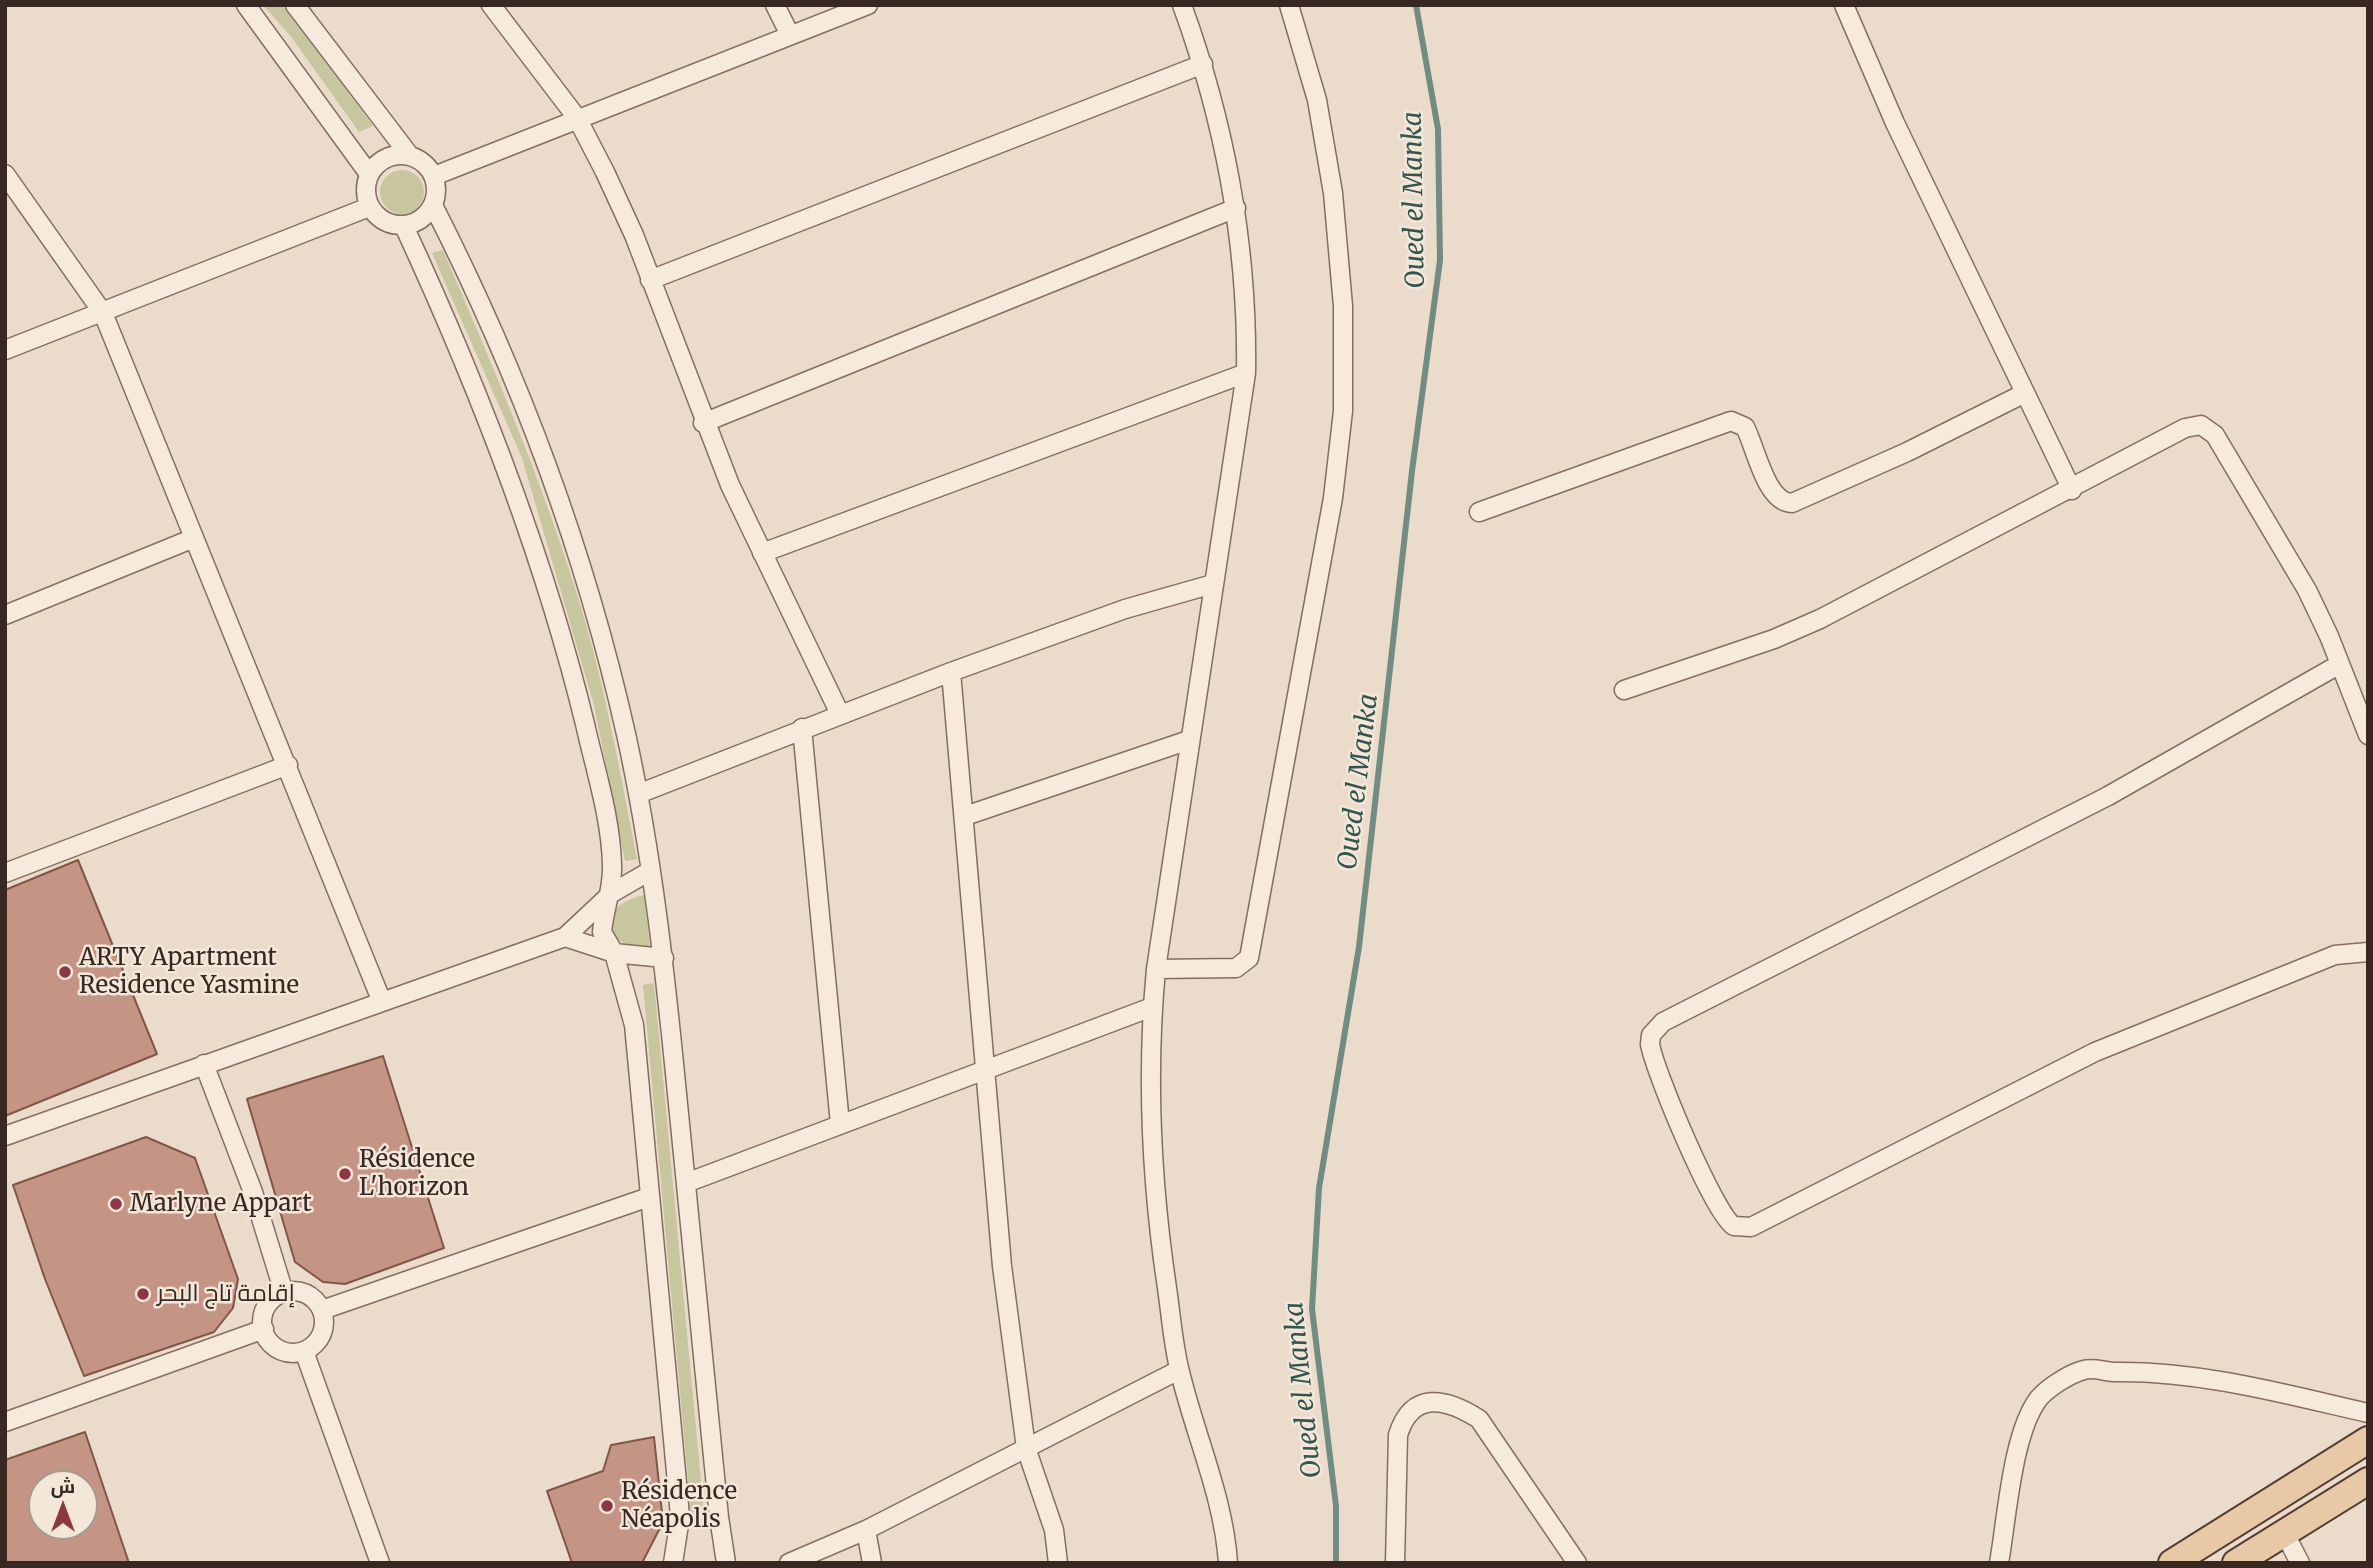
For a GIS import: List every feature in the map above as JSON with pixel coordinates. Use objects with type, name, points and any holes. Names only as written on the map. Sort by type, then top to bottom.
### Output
[{"type":"main road","points":[[2172,1563],[2368,1440]]},
{"type":"main road","points":[[2236,1563],[2368,1480]]},
{"type":"street","points":[[246,5],[369,174]]},
{"type":"street","points":[[295,5],[410,156]]},
{"type":"street","points":[[491,5],[576,118],[618,200],[703,423],[840,714]]},
{"type":"street","points":[[775,5],[790,35]]},
{"type":"street","points":[[434,176],[868,5]]},
{"type":"street","points":[[1182,5],[1203,64],[1236,208],[1247,326],[1246,373],[1156,969],[1150,1129],[1156,1212],[1179,1370],[1213,1488],[1228,1563]]},
{"type":"street","points":[[1156,969],[1236,968],[1250,958],[1333,498],[1343,411],[1345,348],[1339,240],[1319,110],[1289,5]]},
{"type":"street","points":[[1844,5],[1895,123],[2023,394],[2072,490]]},
{"type":"street","points":[[650,280],[1203,64]]},
{"type":"street","points":[[410,156],[420,160],[434,176],[436,191],[433,205],[426,215],[404,226],[390,224],[378,217],[369,206],[365,190],[369,174],[386,158],[410,156]]},
{"type":"street","points":[[5,174],[103,313],[382,1002]]},
{"type":"street","points":[[433,205],[486,318],[552,480],[592,601],[638,794],[664,958],[719,1517],[726,1563]]},
{"type":"street","points":[[5,350],[369,206]]},
{"type":"street","points":[[703,423],[1236,208]]},
{"type":"street","points":[[404,226],[487,421],[563,638],[605,815],[612,862],[612,893],[602,932],[614,953],[634,1025],[680,1518],[673,1563]]},
{"type":"street","points":[[762,553],[1246,373]]},
{"type":"street","points":[[1479,512],[1731,421],[1745,428],[1774,495],[1786,503],[1792,503],[1907,452],[2023,394]]},
{"type":"street","points":[[1624,691],[1764,642],[1820,619],[2072,490],[2185,428],[2205,426],[2215,435],[2286,551],[2319,614],[2368,735]]},
{"type":"street","points":[[5,615],[194,538]]},
{"type":"street","points":[[638,794],[951,672],[1125,609],[1213,584]]},
{"type":"street","points":[[2340,664],[2108,796],[1663,1022],[1651,1035],[1650,1044],[1684,1133],[1719,1211],[1734,1226],[1751,1227],[2095,1052],[2335,955],[2368,951]]},
{"type":"street","points":[[951,672],[1002,1266],[1026,1448],[1054,1530],[1058,1563]]},
{"type":"street","points":[[802,728],[841,1124]]},
{"type":"street","points":[[965,816],[1189,740]]},
{"type":"street","points":[[5,873],[288,765]]},
{"type":"street","points":[[5,1136],[565,937],[612,893],[650,871]]},
{"type":"street","points":[[565,937],[614,953],[664,958]]},
{"type":"street","points":[[686,1183],[1153,1007]]},
{"type":"street","points":[[204,1064],[253,1192],[284,1293]]},
{"type":"street","points":[[322,1310],[649,1197]]},
{"type":"street","points":[[297,1292],[309,1296],[322,1310],[322,1334],[314,1345],[304,1351],[291,1353],[279,1349],[269,1341],[263,1316],[268,1304],[284,1293],[297,1292]]},
{"type":"street","points":[[5,1422],[264,1329]]},
{"type":"street","points":[[304,1351],[380,1563]]},
{"type":"street","points":[[1999,1563],[2021,1439],[2029,1414],[2041,1396],[2063,1380],[2085,1369],[2184,1375],[2249,1385],[2368,1413]]},
{"type":"street","points":[[789,1563],[866,1530],[1179,1370]]},
{"type":"street","points":[[1395,1563],[1398,1435],[1404,1415],[1419,1404],[1441,1402],[1458,1406],[1479,1419],[1577,1563]]},
{"type":"street","points":[[866,1530],[872,1563]]},
{"type":"street","points":[[2284,1532],[2301,1563]]},
{"type":"green space","points":[[263,5],[281,5],[301,27],[373,126],[359,132],[292,38]]},
{"type":"green space","points":[[402,170],[417,177],[424,192],[417,207],[402,214],[387,207],[380,192],[387,177]]},
{"type":"green space","points":[[443,250],[529,457],[574,585],[602,687],[637,859],[625,861],[594,705],[522,458],[432,253]]},
{"type":"green space","points":[[644,895],[650,946],[634,946],[622,942],[614,935],[610,926],[611,917],[617,908],[628,900]]},
{"type":"green space","points":[[654,983],[705,1524],[692,1524],[643,985]]},
{"type":"building","name":"ARTY Apartment Residence Yasmine","points":[[78,860],[157,1054],[5,1116],[5,890]]},
{"type":"building","name":"Résidence L'horizon","points":[[383,1056],[444,1248],[345,1284],[323,1282],[295,1262],[247,1099]]},
{"type":"building","points":[[146,1137],[195,1158],[238,1279],[233,1308],[214,1332],[84,1376],[45,1279],[13,1185]]},
{"type":"building","points":[[85,1432],[98,1470],[28,1470],[28,1540],[98,1540],[98,1471],[129,1563],[5,1563],[5,1460]]},
{"type":"building","name":"Résidence Néapolis","points":[[654,1437],[663,1522],[642,1563],[572,1563],[547,1491],[603,1471],[611,1445]]},
{"type":"waterway","name":"Oued el Manka","points":[[1336,1563],[1336,1506],[1312,1309],[1319,1188],[1359,947],[1412,471],[1440,260],[1438,129],[1416,5]]},
{"type":"place","name":"ARTY Apartment Residence Yasmine","points":[[65,972]]},
{"type":"place","name":"Résidence L'horizon","points":[[345,1174]]},
{"type":"place","name":"Marlyne Appart","points":[[116,1204]]},
{"type":"place","name":"إقامة تاج البحر","points":[[143,1294]]},
{"type":"place","name":"Résidence Néapolis","points":[[607,1506]]}]
